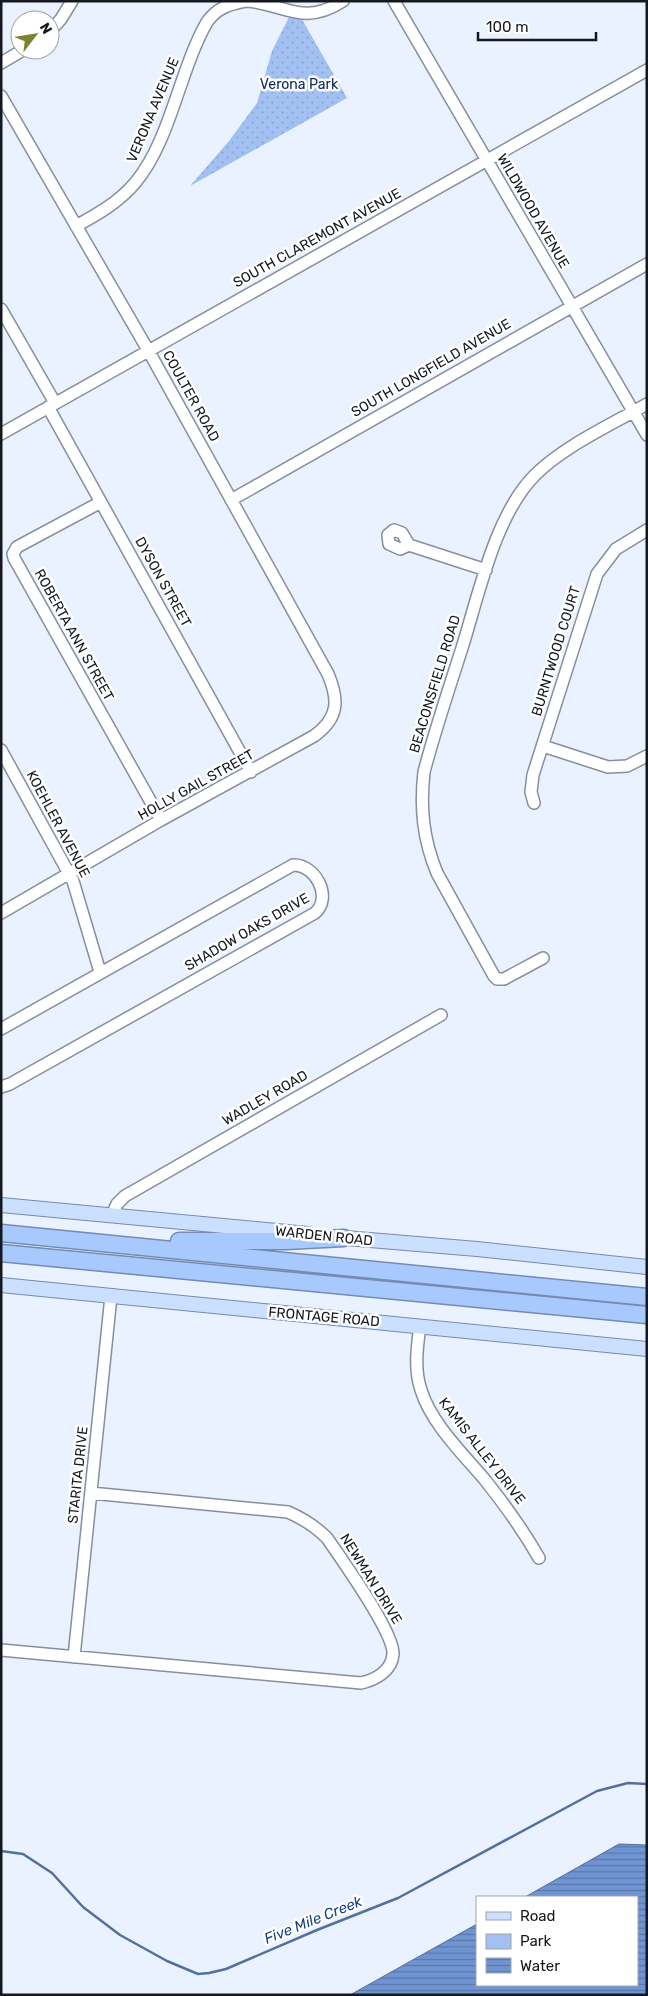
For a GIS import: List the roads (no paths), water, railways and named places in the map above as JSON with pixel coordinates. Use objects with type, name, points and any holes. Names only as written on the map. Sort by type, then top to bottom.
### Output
[{"type":"highway","points":[[1,1233],[647,1297]]},
{"type":"highway","points":[[82,1240],[286,1241],[344,1238]]},
{"type":"highway","points":[[1,1253],[647,1315]]},
{"type":"main road","name":"WARDEN ROAD","points":[[1,1205],[477,1249],[647,1267]]},
{"type":"main road","name":"FRONTAGE ROAD","points":[[1,1285],[647,1348]]},
{"type":"street","points":[[60,20],[72,1]]},
{"type":"street","name":"VERONA AVENUE","points":[[76,226],[114,203],[141,176],[159,142],[207,22],[218,10],[227,5],[246,1],[256,2],[291,13],[307,14],[327,10],[342,1]]},
{"type":"street","name":"WILDWOOD AVENUE","points":[[394,1],[647,435]]},
{"type":"street","name":"SOUTH CLAREMONT AVENUE","points":[[1,434],[51,404],[647,70]]},
{"type":"street","name":"COULTER ROAD","points":[[1,96],[148,350],[328,674],[336,699],[332,716]]},
{"type":"street","name":"SOUTH LONGFIELD AVENUE","points":[[231,500],[647,264]]},
{"type":"street","name":"DYSON STREET","points":[[1,309],[101,502],[251,772]]},
{"type":"street","name":"BEACONSFIELD ROAD","points":[[543,958],[504,979],[497,979],[494,976],[437,873],[428,849],[422,824],[422,792],[428,758],[486,570],[510,508],[534,476],[555,458],[647,404]]},
{"type":"street","name":"ROBERTA ANN STREET","points":[[101,502],[17,547],[13,554],[161,820]]},
{"type":"street","name":"BURNTWOOD COURT","points":[[534,803],[531,792],[533,775],[596,574],[616,549],[647,530]]},
{"type":"street","points":[[409,545],[486,570]]},
{"type":"street","name":"HOLLY GAIL STREET","points":[[1,913],[70,875],[161,820],[314,736],[326,726],[332,716]]},
{"type":"street","points":[[543,746],[608,767],[627,766],[647,756]]},
{"type":"street","name":"KOEHLER AVENUE","points":[[1,750],[70,875],[100,972]]},
{"type":"street","name":"SHADOW OAKS DRIVE","points":[[1,1029],[293,865],[299,865],[310,870],[323,894],[321,906],[315,913],[27,1075],[1,1087]]},
{"type":"street","name":"WADLEY ROAD","points":[[112,1215],[117,1204],[125,1196],[441,1015]]},
{"type":"street","name":"STARITA DRIVE","points":[[74,1657],[111,1296]]},
{"type":"street","name":"KAMIS ALLEY DRIVE","points":[[420,1326],[417,1356],[418,1378],[425,1401],[449,1437],[521,1526],[539,1558]]},
{"type":"street","name":"NEWMAN DRIVE","points":[[1,1650],[361,1683],[373,1680],[390,1664],[393,1656],[388,1633],[327,1538],[303,1518],[288,1512],[91,1494]]},
{"type":"water","points":[[619,1844],[647,1845],[647,1995],[350,1995],[476,1925],[476,1986],[638,1986],[638,1896],[527,1896]]},
{"type":"waterway","name":"Five Mile Creek","points":[[1,1851],[23,1854],[52,1873],[83,1907],[120,1935],[167,1961],[198,1974],[209,1973],[226,1969],[398,1898],[597,1791],[628,1783],[647,1784]]},
{"type":"park label","name":"Verona Park","points":[[299,84]]}]
